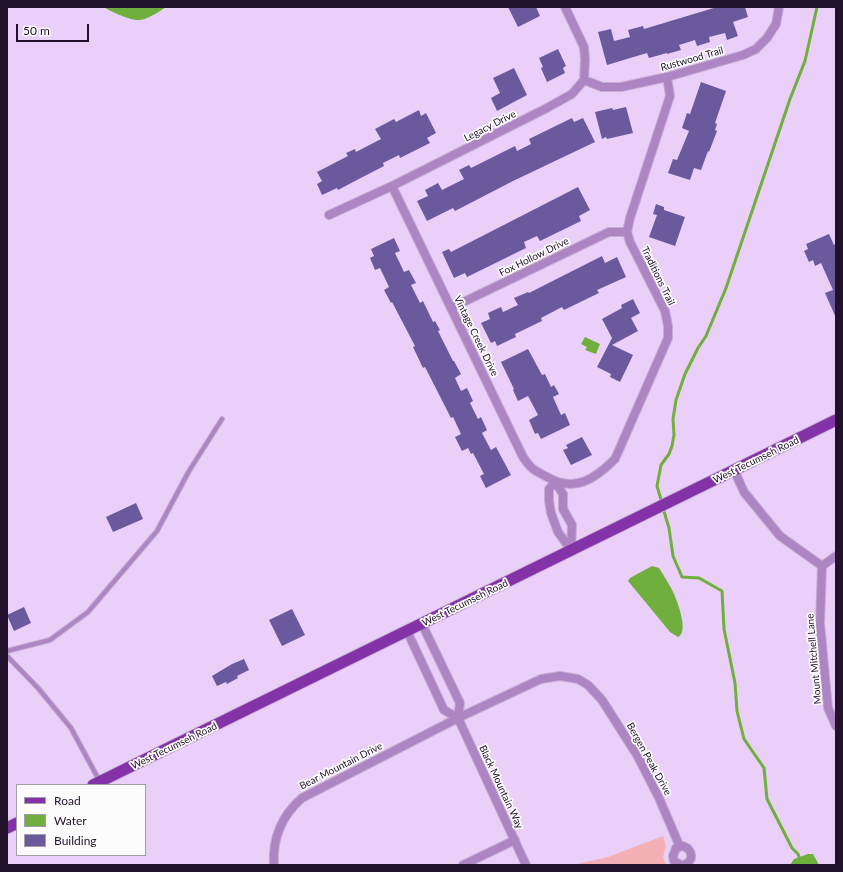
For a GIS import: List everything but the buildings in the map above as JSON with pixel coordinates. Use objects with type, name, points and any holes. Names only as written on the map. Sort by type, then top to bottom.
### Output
[{"type":"main road","name":"West Tecumseh Road","points":[[97,783],[836,420]]},
{"type":"main road","points":[[7,828],[16,823]]},
{"type":"street","points":[[565,7],[584,47],[584,80]]},
{"type":"street","name":"Rustwood Trail","points":[[584,80],[602,87],[621,87],[667,77],[743,55],[756,49],[767,38],[776,24],[779,7]]},
{"type":"street","points":[[627,232],[630,218],[670,96],[667,77]]},
{"type":"street","name":"Legacy Drive","points":[[329,215],[392,186],[547,108],[572,94],[584,80]]},
{"type":"street","name":"Vintage Creek Drive","points":[[392,186],[523,457],[530,468],[555,482]]},
{"type":"street","name":"Fox Hollow Drive","points":[[451,308],[609,232],[627,232]]},
{"type":"street","name":"Traditions Trail","points":[[555,482],[571,484],[589,480],[601,473],[615,459],[668,338],[668,326],[665,311],[630,242],[627,232]]},
{"type":"street","points":[[734,470],[744,492],[780,536],[822,566],[836,556]]},
{"type":"street","points":[[555,482],[563,494],[563,509],[572,525],[571,550],[558,532],[548,501],[549,489],[555,482]]},
{"type":"street","name":"Mount Mitchell Lane","points":[[822,566],[820,623],[828,708],[836,726]]},
{"type":"street","name":"Black Mountain Way","points":[[422,624],[460,703],[458,718],[526,865]]},
{"type":"street","name":"Black Mountain Way","points":[[407,631],[444,710],[458,718]]},
{"type":"street","name":"Bergen Peak Drive","points":[[458,718],[541,679],[560,676],[578,679],[588,685],[602,700],[631,744],[659,798],[680,847]]},
{"type":"street","name":"Bear Mountain Drive","points":[[274,865],[273,852],[278,830],[287,813],[294,804],[302,798],[458,718]]},
{"type":"street","points":[[463,865],[515,840]]},
{"type":"street","name":"Bergen Peak Drive","points":[[680,847],[687,848],[692,854],[690,860],[684,865],[674,861],[673,856],[675,850],[680,847]]},
{"type":"lane","points":[[7,651],[50,640],[88,612],[157,531],[190,471],[222,419]]},
{"type":"lane","points":[[7,656],[38,688],[71,728],[97,783]]},
{"type":"shaded area","points":[[663,836],[666,846],[663,857],[666,865],[572,865],[608,857]]},
{"type":"water","points":[[104,7],[166,7],[148,18],[137,20],[130,19]]},
{"type":"water","points":[[585,337],[600,344],[596,354],[585,350],[587,347],[581,344]]},
{"type":"water","points":[[652,566],[659,568],[671,587],[678,604],[682,617],[683,630],[678,637],[670,632],[628,581],[630,578]]},
{"type":"water","points":[[808,854],[813,854],[819,865],[790,865],[794,859]]},
{"type":"waterway","points":[[662,503],[657,486],[661,465],[669,454],[672,446],[674,435],[673,419],[676,400],[685,374],[706,336],[726,288],[790,99],[805,61],[817,7]]},
{"type":"waterway","points":[[663,508],[669,528],[673,556],[682,577],[699,578],[722,591],[724,629],[735,683],[737,711],[744,739],[764,768],[767,799],[792,848],[798,854],[802,865]]}]
